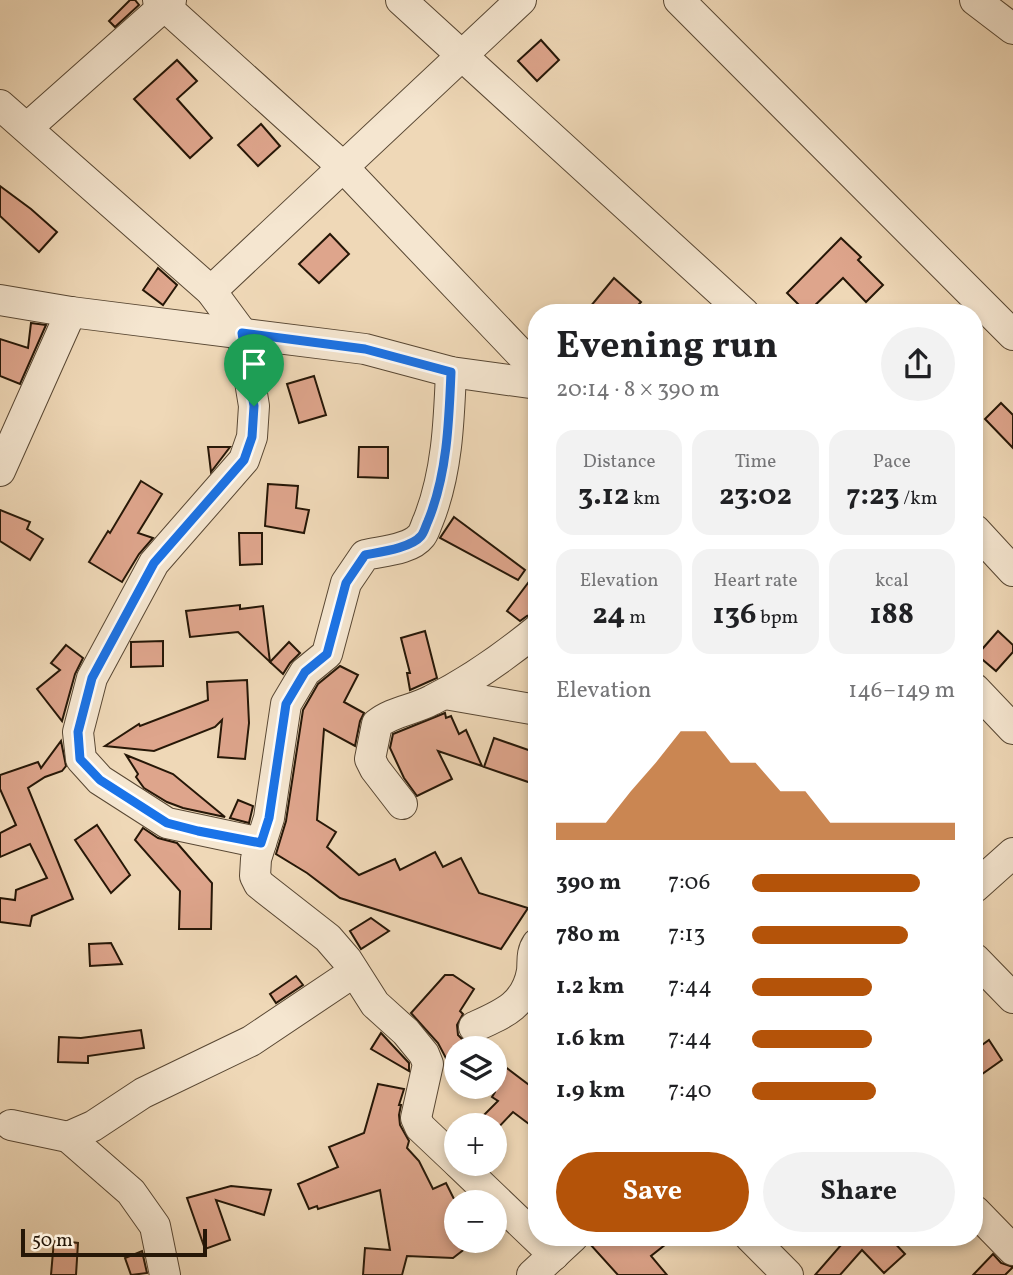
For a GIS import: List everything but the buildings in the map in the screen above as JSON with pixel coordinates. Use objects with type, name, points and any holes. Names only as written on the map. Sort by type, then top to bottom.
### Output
[{"type":"street","points":[[401,0],[734,304]]},
{"type":"street","points":[[211,291],[522,0]]},
{"type":"street","points":[[679,0],[982,304]]},
{"type":"street","points":[[975,0],[1013,29]]},
{"type":"street","points":[[27,128],[164,2],[343,167],[528,362]]},
{"type":"street","points":[[0,105],[211,291],[242,333],[254,406],[252,437],[244,460],[154,563],[92,678],[78,732],[80,759],[100,780],[167,823],[261,843]]},
{"type":"street","points":[[0,300],[71,312],[365,349],[451,372],[528,383]]},
{"type":"street","points":[[983,305],[1013,335]]},
{"type":"street","points":[[0,471],[71,312]]},
{"type":"street","points":[[444,1149],[420,1126],[416,1118],[428,1064],[424,1054],[406,1032],[375,1004],[328,938],[259,884],[255,876],[256,859],[269,818],[286,704],[305,672],[327,654],[346,583],[365,555],[404,546],[421,537],[432,511],[442,472],[449,423],[451,372]]},
{"type":"street","points":[[983,539],[1013,571]]},
{"type":"street","points":[[402,804],[370,759],[377,724],[387,716],[423,705],[464,684],[528,637]]},
{"type":"street","points":[[445,694],[528,708]]},
{"type":"street","points":[[983,697],[1013,729]]},
{"type":"street","points":[[983,880],[1013,853]]},
{"type":"street","points":[[983,967],[1013,998]]},
{"type":"street","points":[[68,1137],[93,1126],[143,1093],[251,1041],[354,972]]},
{"type":"street","points":[[474,1027],[503,1014],[520,1002],[528,982]]},
{"type":"street","points":[[4,1126],[68,1137],[131,1192],[155,1226],[165,1275]]},
{"type":"street","points":[[474,1176],[528,1218]]},
{"type":"street","points":[[983,1219],[1013,1250]]},
{"type":"street","points":[[532,1275],[563,1246]]},
{"type":"street","points":[[759,1246],[788,1275]]},
{"type":"route","points":[[242,333],[365,349],[451,372],[449,423],[442,472],[432,511],[421,537],[404,546],[365,555],[346,583],[327,654],[305,672],[286,704],[269,818],[261,843],[167,823],[100,780],[80,759],[78,732],[92,678],[154,563],[244,460],[252,437],[254,406],[242,333]]}]
